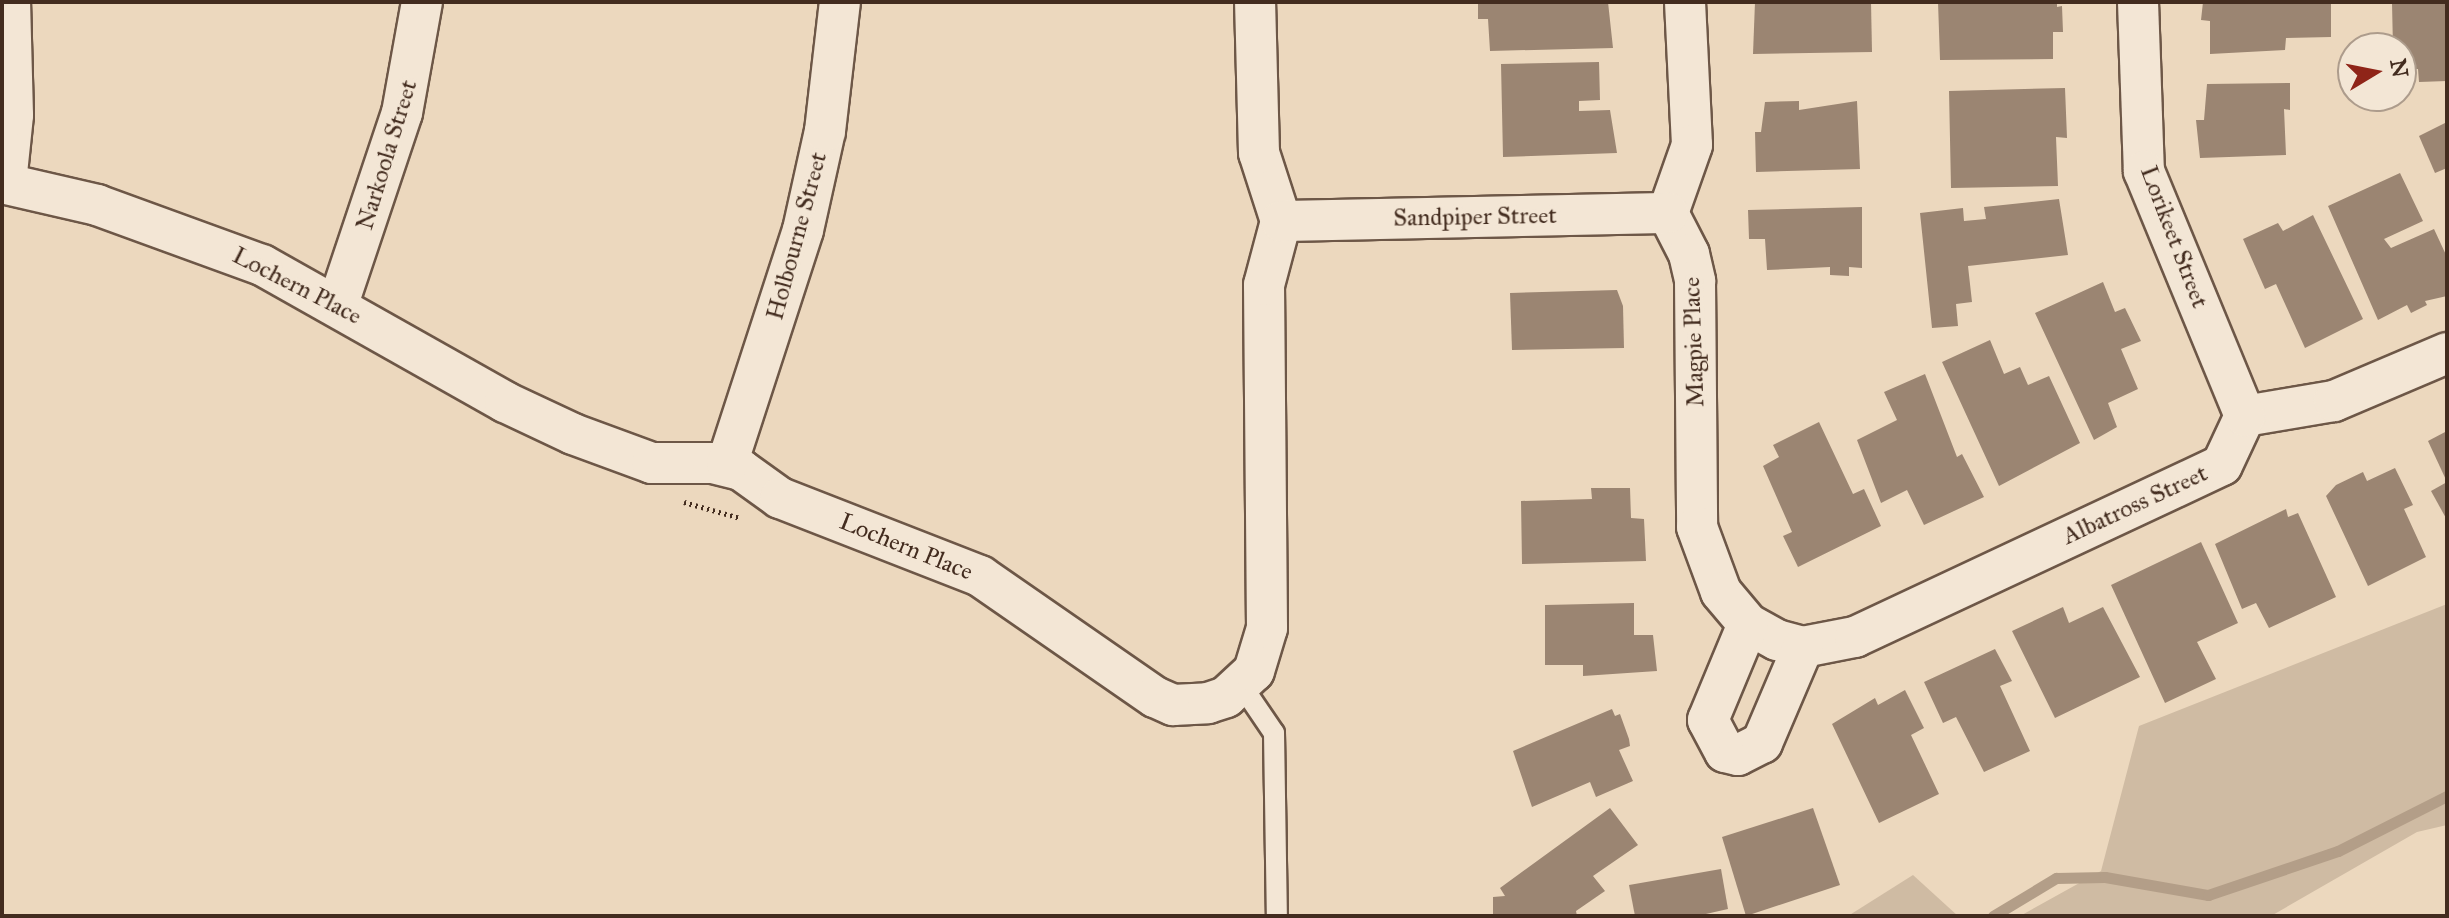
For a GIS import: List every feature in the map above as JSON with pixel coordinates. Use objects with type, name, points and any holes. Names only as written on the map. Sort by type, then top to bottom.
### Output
[{"type":"street","points":[[4,183],[13,115],[10,2]]},
{"type":"street","name":"Narkoola Street","points":[[338,304],[402,113],[422,2]]},
{"type":"street","name":"Holbourne Street","points":[[727,464],[803,230],[825,131],[840,2]]},
{"type":"street","points":[[1242,686],[1263,652],[1267,628],[1264,285],[1281,221],[1259,153],[1255,2]]},
{"type":"street","points":[[1668,213],[1692,145],[1685,2]]},
{"type":"street","name":"Lorikeet Street","points":[[2138,2],[2144,171],[2245,416]]},
{"type":"street","name":"Lochern Place","points":[[4,183],[180,231],[262,265],[338,304],[471,383],[573,434],[661,465],[727,464],[780,498],[980,576],[1155,697],[1192,706],[1226,697],[1242,686]]},
{"type":"street","name":"Sandpiper Street","points":[[1281,221],[1668,213]]},
{"type":"street","name":"Magpie Place","points":[[1668,213],[1689,254],[1695,281],[1697,527],[1721,592],[1748,624]]},
{"type":"street","points":[[2245,416],[2334,401],[2447,353]]},
{"type":"street","name":"Albatross Street","points":[[1803,647],[1855,637],[2222,465],[2245,416]]},
{"type":"street","points":[[1748,624],[1777,640],[1803,647],[1762,743],[1738,755],[1725,752],[1708,720],[1748,624]]},
{"type":"lane","points":[[1242,686],[1274,733],[1277,916]]},
{"type":"path","points":[[670,497],[746,519]]},
{"type":"shaded area","points":[[2447,604],[2447,825],[2417,832],[2271,916],[2020,916],[2101,871],[2139,726]]},
{"type":"shaded area","points":[[1913,875],[1958,916],[1848,916]]},
{"type":"building","points":[[1478,2],[1608,2],[1613,48],[1490,51],[1488,19],[1478,19]]},
{"type":"building","points":[[1755,2],[1871,2],[1872,52],[1753,54]]},
{"type":"building","points":[[1938,2],[2057,2],[2057,7],[2062,6],[2063,32],[2053,32],[2053,59],[1940,60]]},
{"type":"building","points":[[2203,2],[2331,2],[2331,37],[2286,38],[2285,50],[2210,54],[2210,21],[2201,20]]},
{"type":"building","points":[[2447,2],[2447,81],[2419,82],[2417,32],[2393,32],[2392,3]]},
{"type":"building","points":[[1599,62],[1600,100],[1579,101],[1579,111],[1610,110],[1617,153],[1503,157],[1501,64]]},
{"type":"building","points":[[2290,83],[2290,110],[2284,109],[2286,155],[2200,158],[2196,120],[2204,120],[2207,84]]},
{"type":"building","points":[[2065,88],[2067,138],[2056,137],[2058,186],[1951,188],[1949,91]]},
{"type":"building","points":[[1799,101],[1799,110],[1857,101],[1860,169],[1756,172],[1755,132],[1761,132],[1765,102]]},
{"type":"building","points":[[2447,122],[2447,168],[2435,173],[2419,136]]},
{"type":"building","points":[[2400,173],[2423,221],[2384,239],[2391,248],[2434,229],[2447,257],[2447,296],[2425,301],[2427,305],[2411,313],[2407,305],[2378,320],[2328,206]]},
{"type":"building","points":[[2059,199],[2068,255],[1968,266],[1972,302],[1956,304],[1958,326],[1932,328],[1920,213],[1963,208],[1964,221],[1986,219],[1984,207]]},
{"type":"building","points":[[1862,207],[1862,268],[1849,267],[1849,276],[1830,275],[1830,267],[1767,270],[1765,239],[1749,239],[1748,210]]},
{"type":"building","points":[[2313,215],[2363,319],[2305,348],[2276,284],[2265,289],[2243,239],[2278,223],[2283,231]]},
{"type":"building","points":[[2103,282],[2115,312],[2125,308],[2141,341],[2121,349],[2138,389],[2108,403],[2117,427],[2094,440],[2035,313]]},
{"type":"building","points":[[1617,290],[1623,306],[1624,348],[1512,350],[1510,293]]},
{"type":"building","points":[[1990,340],[2004,374],[2020,367],[2028,385],[2049,376],[2080,443],[1999,486],[1942,362]]},
{"type":"building","points":[[1925,374],[1957,457],[1962,454],[1984,497],[1924,525],[1907,490],[1881,503],[1857,440],[1897,420],[1884,392]]},
{"type":"building","points":[[1819,422],[1853,494],[1864,489],[1881,526],[1798,567],[1783,536],[1792,532],[1763,466],[1779,457],[1773,445]]},
{"type":"building","points":[[2447,431],[2447,482],[2428,441]]},
{"type":"building","points":[[2395,468],[2413,505],[2404,509],[2426,557],[2368,586],[2326,496],[2336,485],[2363,472],[2367,481]]},
{"type":"building","points":[[2447,482],[2447,520],[2431,491]]},
{"type":"building","points":[[1591,488],[1630,488],[1631,518],[1644,519],[1646,561],[1522,564],[1521,501],[1592,499]]},
{"type":"building","points":[[2286,509],[2288,517],[2298,513],[2336,597],[2269,628],[2256,603],[2242,609],[2215,544]]},
{"type":"building","points":[[2201,542],[2238,623],[2197,642],[2216,679],[2165,703],[2111,585]]},
{"type":"building","points":[[1634,603],[1634,635],[1653,635],[1657,671],[1583,676],[1583,665],[1545,665],[1545,605]]},
{"type":"building","points":[[2063,607],[2069,623],[2103,607],[2140,677],[2055,718],[2012,631]]},
{"type":"building","points":[[1995,649],[2012,681],[2000,686],[2030,751],[1984,772],[1956,717],[1943,723],[1924,682]]},
{"type":"building","points":[[1905,690],[1924,728],[1911,735],[1939,794],[1879,823],[1832,724],[1875,698],[1878,705]]},
{"type":"building","points":[[1612,709],[1615,716],[1620,714],[1629,739],[1630,746],[1619,750],[1633,781],[1596,797],[1590,782],[1532,807],[1513,751]]},
{"type":"building","points":[[1610,808],[1638,845],[1593,876],[1605,891],[1576,911],[1577,916],[1493,916],[1493,897],[1505,896],[1500,888]]},
{"type":"building","points":[[1813,808],[1840,885],[1746,916],[1722,837]]},
{"type":"building","points":[[1721,869],[1728,909],[1697,916],[1635,916],[1629,885]]},
{"type":"waterway","points":[[1993,916],[2056,878],[2105,877],[2208,895],[2338,851],[2447,796]]}]
